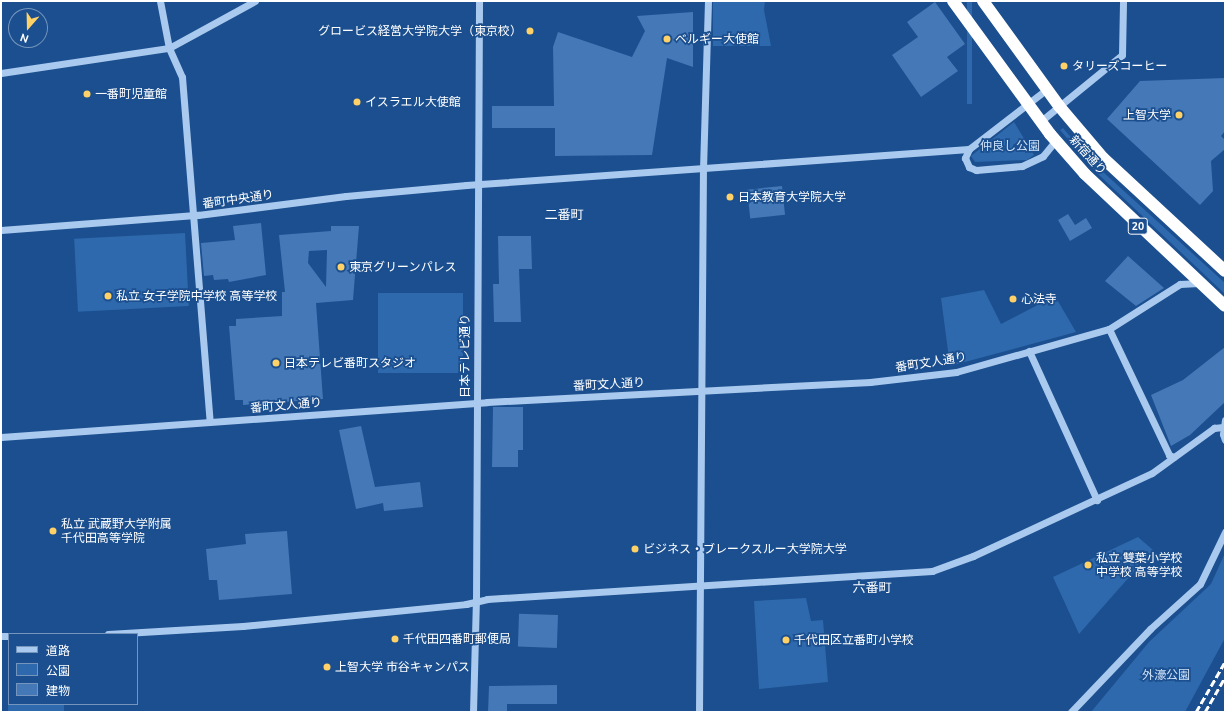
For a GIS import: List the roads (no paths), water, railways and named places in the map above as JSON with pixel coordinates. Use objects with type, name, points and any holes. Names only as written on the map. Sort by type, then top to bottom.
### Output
[{"type":"highway","name":"新宿通り","points":[[953,1],[1056,140],[1113,202],[1225,306]]},
{"type":"highway","name":"新宿通り","points":[[983,1],[1047,89],[1103,158],[1225,271]]},
{"type":"street","points":[[160,1],[169,48],[182,78],[192,216],[201,287],[210,422]]},
{"type":"street","points":[[1,73],[169,48],[255,1]]},
{"type":"street","name":"日本テレビ通り","points":[[473,712],[476,601],[479,1]]},
{"type":"street","points":[[699,712],[703,169],[708,1]]},
{"type":"street","points":[[1041,121],[1122,55],[1123,1]]},
{"type":"street","points":[[1047,89],[969,149],[966,163],[976,170],[1022,166],[1043,156],[1056,140]]},
{"type":"street","name":"番町中央通り","points":[[1,230],[192,216],[346,196],[477,184],[969,149]]},
{"type":"street","name":"番町文人通り","points":[[1,437],[476,402],[870,382],[956,372],[1109,329],[1180,284],[1200,283]]},
{"type":"street","points":[[1109,329],[1169,455],[1174,457]]},
{"type":"street","points":[[1029,351],[1097,500]]},
{"type":"street","points":[[125,633],[243,626],[476,601],[932,571],[973,556],[1097,500],[1152,473],[1214,428],[1224,424],[1225,440]]},
{"type":"street","points":[[1071,712],[1150,629],[1200,584],[1225,532]]},
{"type":"railway","points":[[1196,712],[1225,662]]},
{"type":"railway","points":[[1205,712],[1225,678]]},
{"type":"place","name":"グロービス経営大学院大学（東京校）","points":[[530,31]]},
{"type":"place","name":"ベルギー大使館","points":[[667,39]]},
{"type":"place","name":"タリーズコーヒー","points":[[1064,66]]},
{"type":"place","name":"一番町児童館","points":[[87,94]]},
{"type":"place","name":"イスラエル大使館","points":[[357,102]]},
{"type":"place","name":"上智大学","points":[[1179,115]]},
{"type":"place","name":"日本教育大学院大学","points":[[730,197]]},
{"type":"place","name":"東京グリーンパレス","points":[[341,267]]},
{"type":"place","name":"私立 女子学院中学校 高等学校","points":[[108,296]]},
{"type":"place","name":"心法寺","points":[[1013,299]]},
{"type":"place","name":"日本テレビ番町スタジオ","points":[[276,363]]},
{"type":"place","name":"私立 武蔵野大学附属 千代田高等学院","points":[[53,531]]},
{"type":"place","name":"ビジネス・ブレークスルー大学院大学","points":[[635,549]]},
{"type":"place","name":"私立 雙葉小学校 中学校 高等学校","points":[[1088,565]]},
{"type":"place","name":"千代田四番町郵便局","points":[[395,639]]},
{"type":"place","name":"千代田区立番町小学校","points":[[786,640]]},
{"type":"place","name":"上智大学 市谷キャンパス","points":[[327,667]]},
{"type":"district","name":"二番町","points":[[564,214]]},
{"type":"district","name":"六番町","points":[[872,587]]},
{"type":"park label","name":"仲良し公園","points":[[1010,146]]},
{"type":"park label","name":"外濠公園","points":[[1166,675]]}]
